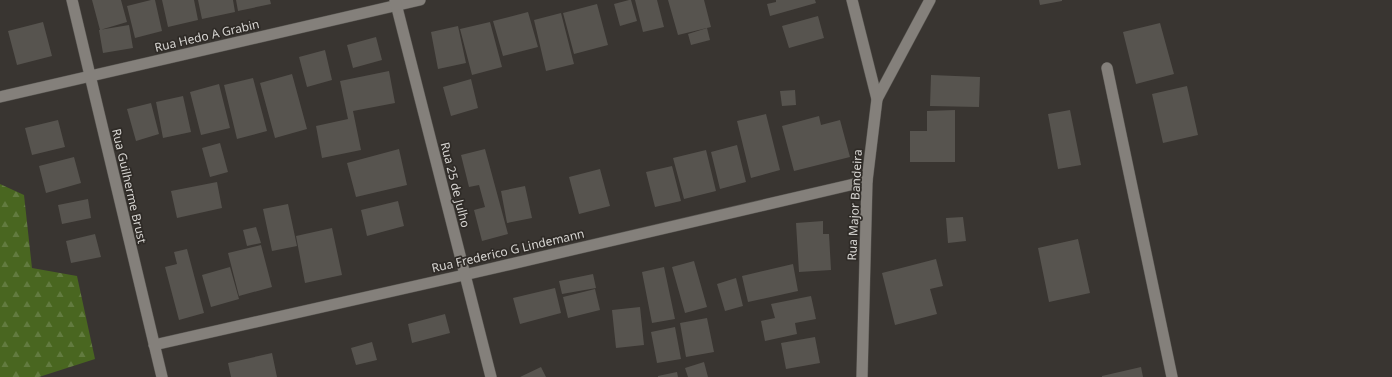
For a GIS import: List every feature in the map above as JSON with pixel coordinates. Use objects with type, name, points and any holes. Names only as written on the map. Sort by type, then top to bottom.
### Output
[{"type":"street","name":"Rua Guilherme Brust","points":[[72,0],[162,377]]},
{"type":"street","name":"Rua Hedo A Grabin","points":[[0,97],[395,3],[420,0]]},
{"type":"street","points":[[852,0],[877,99]]},
{"type":"street","name":"Rua Major Bandeira","points":[[862,377],[867,181],[877,99],[930,0]]},
{"type":"street","name":"Rua 25 de Julho","points":[[395,3],[491,377]]},
{"type":"street","points":[[1107,68],[1172,377]]},
{"type":"street","name":"Rua Frederico G Lindemann","points":[[154,345],[464,275],[867,181]]},
{"type":"green space","points":[[0,184],[24,195],[32,268],[77,276],[95,359],[39,377],[0,377]]},
{"type":"building","points":[[92,0],[121,0],[127,22],[100,30]]},
{"type":"building","points":[[155,0],[162,31],[135,38],[127,6]]},
{"type":"building","points":[[162,0],[194,0],[198,20],[168,27]]},
{"type":"building","points":[[198,0],[233,0],[235,12],[202,19]]},
{"type":"building","points":[[236,0],[270,0],[271,4],[238,11]]},
{"type":"building","points":[[631,0],[637,21],[620,26],[614,4]]},
{"type":"building","points":[[635,0],[657,0],[664,27],[643,32]]},
{"type":"building","points":[[668,0],[704,0],[711,27],[678,35]]},
{"type":"building","points":[[776,0],[815,0],[816,3],[770,16],[767,4],[776,2]]},
{"type":"building","points":[[1039,0],[1062,0],[1062,1],[1040,5]]},
{"type":"building","points":[[597,4],[608,45],[574,54],[563,13]]},
{"type":"building","points":[[528,12],[538,47],[503,56],[493,21]]},
{"type":"building","points":[[561,13],[574,64],[546,71],[534,20]]},
{"type":"building","points":[[818,16],[824,38],[789,48],[782,26]]},
{"type":"building","points":[[43,22],[52,56],[17,65],[8,31]]},
{"type":"building","points":[[490,22],[502,67],[472,75],[460,29]]},
{"type":"building","points":[[1160,23],[1174,74],[1136,84],[1123,32]]},
{"type":"building","points":[[129,25],[133,48],[103,53],[99,30]]},
{"type":"building","points":[[458,26],[466,63],[438,69],[431,32]]},
{"type":"building","points":[[707,28],[710,40],[691,45],[688,34]]},
{"type":"building","points":[[376,37],[382,60],[353,68],[347,45]]},
{"type":"building","points":[[325,50],[332,80],[307,87],[299,57]]},
{"type":"building","points":[[389,71],[395,103],[353,111],[361,150],[322,158],[316,126],[348,119],[340,81]]},
{"type":"building","points":[[292,74],[307,129],[275,138],[260,83]]},
{"type":"building","points":[[931,75],[980,77],[979,107],[930,106]]},
{"type":"building","points":[[253,78],[267,131],[237,139],[224,85]]},
{"type":"building","points":[[471,79],[478,108],[451,116],[443,87]]},
{"type":"building","points":[[219,84],[230,128],[201,135],[190,92]]},
{"type":"building","points":[[1187,86],[1198,135],[1163,143],[1152,94]]},
{"type":"building","points":[[795,90],[796,105],[782,106],[780,91]]},
{"type":"building","points":[[183,96],[191,132],[163,138],[156,102]]},
{"type":"building","points":[[151,103],[159,134],[136,141],[127,109]]},
{"type":"building","points":[[955,110],[955,162],[910,162],[910,131],[927,131],[927,111]]},
{"type":"building","points":[[1070,110],[1081,165],[1058,169],[1048,114]]},
{"type":"building","points":[[766,114],[780,170],[751,178],[737,121]]},
{"type":"building","points":[[819,116],[821,125],[840,120],[850,157],[794,171],[782,126]]},
{"type":"building","points":[[58,120],[65,147],[32,155],[25,128]]},
{"type":"building","points":[[220,143],[228,172],[210,177],[202,148]]},
{"type":"building","points":[[737,145],[746,182],[720,189],[711,152]]},
{"type":"building","points":[[399,149],[407,185],[356,197],[347,163]]},
{"type":"building","points":[[485,149],[508,234],[482,241],[474,210],[485,207],[479,185],[469,187],[461,155]]},
{"type":"building","points":[[706,150],[716,191],[684,199],[673,158]]},
{"type":"building","points":[[74,157],[81,183],[46,193],[39,166]]},
{"type":"building","points":[[672,166],[681,201],[655,207],[646,172]]},
{"type":"building","points":[[600,169],[610,206],[579,214],[569,177]]},
{"type":"building","points":[[217,182],[222,208],[177,218],[171,191]]},
{"type":"building","points":[[525,186],[532,218],[507,223],[501,191]]},
{"type":"building","points":[[88,199],[91,218],[62,224],[58,205]]},
{"type":"building","points":[[398,201],[404,226],[367,236],[361,210]]},
{"type":"building","points":[[288,204],[297,246],[272,251],[263,209]]},
{"type":"building","points":[[963,217],[966,241],[948,243],[946,218]]},
{"type":"building","points":[[823,221],[823,234],[829,234],[831,270],[799,272],[796,223]]},
{"type":"building","points":[[256,227],[261,243],[247,246],[243,230]]},
{"type":"building","points":[[332,228],[342,275],[305,283],[296,236]]},
{"type":"building","points":[[95,234],[101,257],[71,263],[66,241]]},
{"type":"building","points":[[1078,239],[1090,293],[1049,302],[1038,248]]},
{"type":"building","points":[[261,245],[272,287],[239,296],[228,253]]},
{"type":"building","points":[[187,249],[204,313],[179,320],[165,267],[177,264],[174,252]]},
{"type":"building","points":[[936,259],[943,286],[930,289],[937,314],[895,325],[882,273]]},
{"type":"building","points":[[694,261],[707,307],[685,313],[672,267]]},
{"type":"building","points":[[793,264],[798,291],[748,302],[742,276]]},
{"type":"building","points":[[230,267],[239,299],[211,307],[202,275]]},
{"type":"building","points":[[664,267],[675,319],[652,323],[642,272]]},
{"type":"building","points":[[593,274],[596,288],[562,294],[559,281]]},
{"type":"building","points":[[736,278],[743,306],[725,311],[717,284]]},
{"type":"building","points":[[555,288],[561,313],[520,324],[513,298]]},
{"type":"building","points":[[595,289],[600,310],[568,318],[563,297]]},
{"type":"building","points":[[811,296],[816,319],[795,323],[797,334],[765,341],[761,321],[775,318],[771,304]]},
{"type":"building","points":[[640,307],[644,345],[616,348],[612,310]]},
{"type":"building","points":[[445,314],[450,333],[412,343],[408,324]]},
{"type":"building","points":[[707,318],[714,352],[686,357],[680,323]]},
{"type":"building","points":[[675,327],[681,359],[657,363],[651,332]]},
{"type":"building","points":[[815,337],[820,363],[786,369],[781,343]]},
{"type":"building","points":[[372,342],[377,360],[356,365],[351,348]]},
{"type":"building","points":[[272,353],[277,377],[231,377],[228,363]]},
{"type":"building","points":[[704,362],[708,377],[688,377],[685,368]]},
{"type":"building","points":[[541,367],[546,377],[520,377]]},
{"type":"building","points":[[1141,367],[1143,377],[1102,377],[1102,376]]},
{"type":"building","points":[[677,372],[678,377],[658,377],[658,376]]}]
